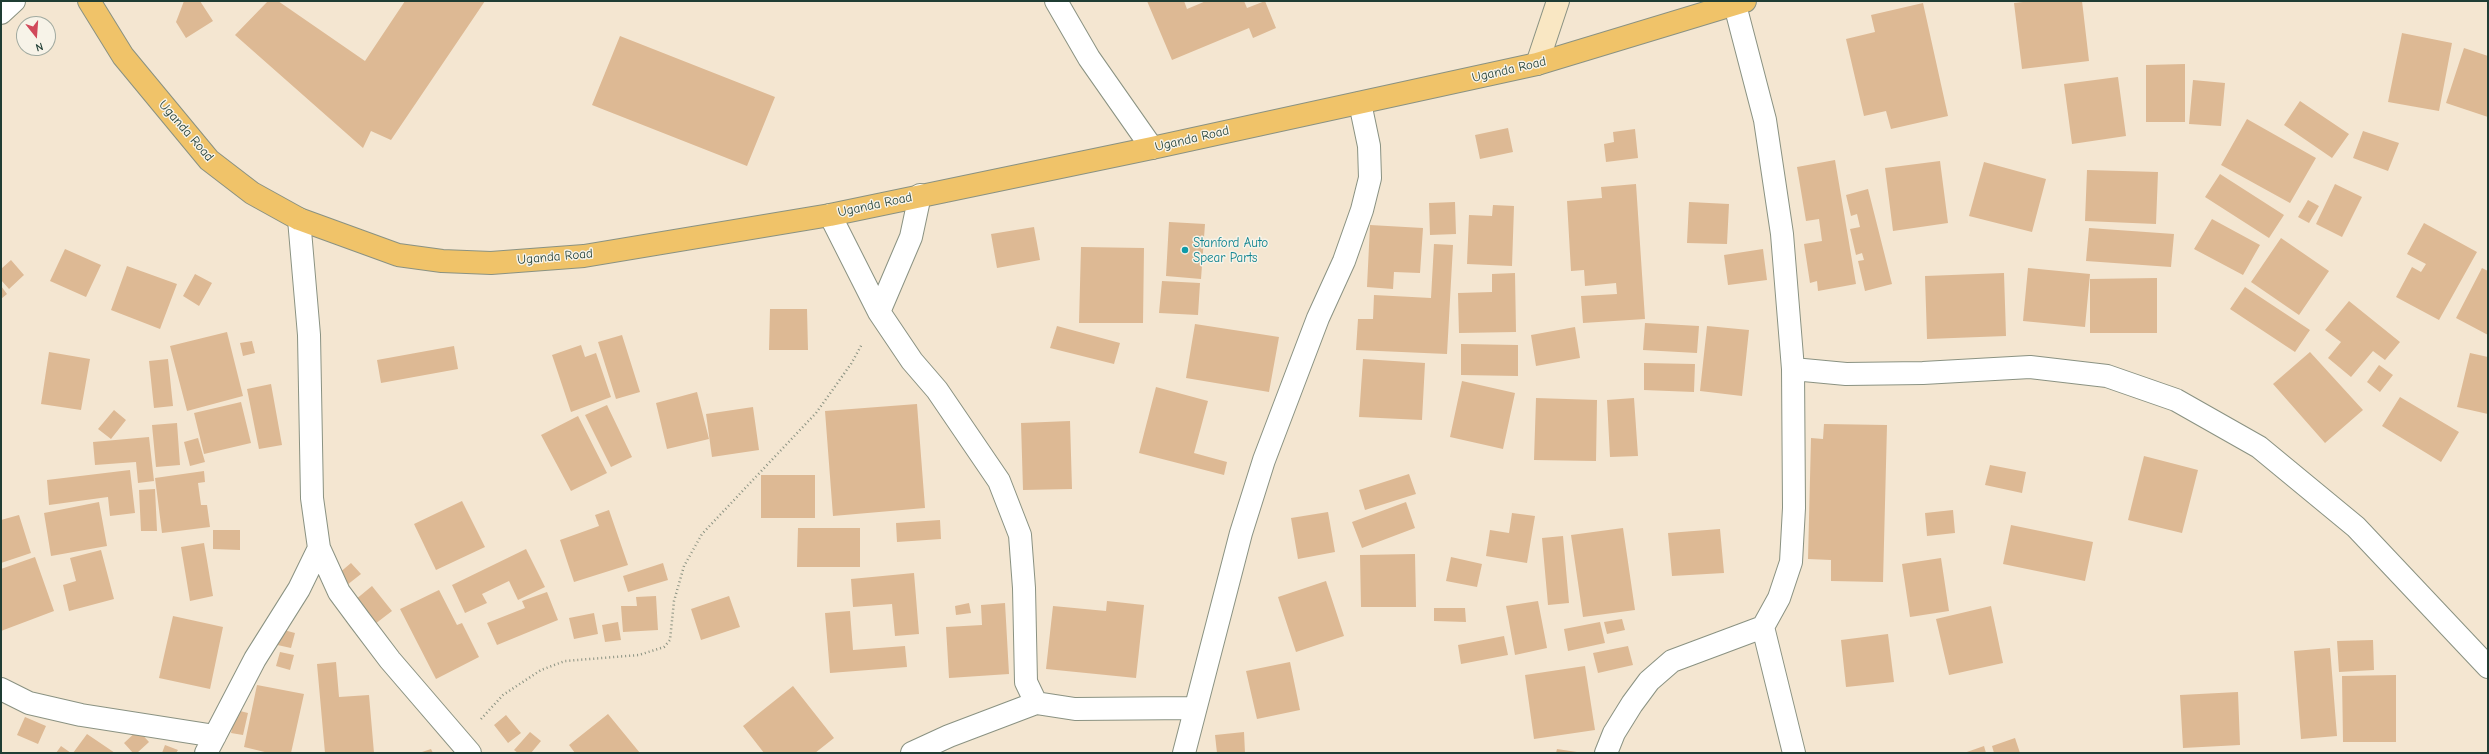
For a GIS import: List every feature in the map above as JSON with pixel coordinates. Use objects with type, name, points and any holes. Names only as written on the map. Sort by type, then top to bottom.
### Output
[{"type":"main road","name":"Uganda Road","points":[[89,1],[123,56],[209,160],[252,193],[299,219],[398,254],[442,262],[491,263],[584,256],[830,215],[920,195],[1152,148],[1537,64],[1740,3]]},
{"type":"street","points":[[1,13],[14,1]]},
{"type":"street","points":[[1056,1],[1089,58],[1152,148]]},
{"type":"street","points":[[1537,64],[1558,1]]},
{"type":"street","points":[[1606,753],[1614,733],[1632,704],[1649,681],[1672,661],[1763,627],[1779,598],[1791,562],[1794,508],[1793,370],[1782,234],[1775,178],[1740,3]]},
{"type":"street","points":[[1184,753],[1194,708],[1241,533],[1264,460],[1318,318],[1344,261],[1362,210],[1370,178],[1369,146],[1360,103]]},
{"type":"street","points":[[879,312],[911,237],[920,195]]},
{"type":"street","points":[[830,215],[879,312],[912,361],[937,390],[999,481],[1020,535],[1024,588],[1026,682],[1036,703]]},
{"type":"street","points":[[299,219],[309,335],[312,498],[319,548],[339,592],[355,614],[390,660],[466,748]]},
{"type":"street","points":[[1793,370],[1846,374],[1923,373],[2030,368],[2107,376],[2176,400],[2259,447],[2356,527],[2488,667]]},
{"type":"street","points":[[1,689],[29,703],[211,744],[255,659],[299,589],[319,548]]},
{"type":"street","points":[[1763,627],[1794,753]]},
{"type":"street","points":[[912,753],[949,736],[1036,703],[1076,709],[1194,708]]},
{"type":"path","points":[[466,748],[503,695],[541,670],[565,661],[639,655],[664,647],[670,640],[674,601],[684,566],[702,534],[816,413],[851,364],[879,312]]},
{"type":"building","points":[[184,1],[200,1],[213,21],[186,38],[176,22]]},
{"type":"building","points":[[268,1],[278,1],[365,61],[405,1],[485,1],[391,140],[371,131],[363,148],[235,35]]},
{"type":"building","points":[[1147,1],[1184,1],[1187,9],[1206,1],[1244,1],[1247,8],[1265,1],[1276,28],[1253,38],[1249,28],[1172,60]]},
{"type":"building","points":[[2032,1],[2082,1],[2089,61],[2022,69],[2014,3]]},
{"type":"building","points":[[1923,3],[1948,116],[1891,129],[1886,111],[1864,116],[1846,39],[1875,32],[1871,15]]},
{"type":"building","points":[[2402,33],[2452,43],[2439,111],[2388,102]]},
{"type":"building","points":[[620,36],[775,97],[747,166],[592,105]]},
{"type":"building","points":[[2464,48],[2488,56],[2488,117],[2446,103]]},
{"type":"building","points":[[2185,64],[2185,122],[2146,122],[2146,65]]},
{"type":"building","points":[[2118,77],[2126,136],[2072,144],[2064,84]]},
{"type":"building","points":[[2193,80],[2225,83],[2221,126],[2189,124]]},
{"type":"building","points":[[2300,101],[2349,134],[2332,158],[2284,125]]},
{"type":"building","points":[[2247,119],[2316,158],[2290,203],[2221,165]]},
{"type":"building","points":[[1508,128],[1513,152],[1480,159],[1475,135]]},
{"type":"building","points":[[1635,129],[1638,158],[1606,162],[1604,144],[1614,142],[1613,132]]},
{"type":"building","points":[[2363,131],[2399,143],[2388,171],[2353,158]]},
{"type":"building","points":[[1835,160],[1856,284],[1818,291],[1817,281],[1810,283],[1804,244],[1822,241],[1819,219],[1806,221],[1797,167]]},
{"type":"building","points":[[1940,161],[1948,223],[1893,231],[1885,168]]},
{"type":"building","points":[[1984,162],[2046,179],[2032,232],[1969,216]]},
{"type":"building","points":[[2087,170],[2158,172],[2156,224],[2085,221]]},
{"type":"building","points":[[2220,174],[2284,215],[2269,238],[2205,197]]},
{"type":"building","points":[[1636,184],[1645,319],[1583,323],[1581,296],[1617,294],[1616,283],[1585,286],[1584,270],[1571,271],[1567,201],[1602,198],[1601,187]]},
{"type":"building","points":[[2335,184],[2362,197],[2342,237],[2316,224]]},
{"type":"building","points":[[1868,189],[1892,284],[1865,291],[1858,261],[1864,260],[1862,253],[1856,255],[1850,229],[1860,227],[1857,214],[1851,216],[1846,195]]},
{"type":"building","points":[[2308,200],[2319,206],[2309,223],[2298,217]]},
{"type":"building","points":[[1455,202],[1456,234],[1430,235],[1429,203]]},
{"type":"building","points":[[1689,202],[1729,204],[1727,244],[1687,243]]},
{"type":"building","points":[[1493,205],[1514,206],[1512,266],[1467,264],[1469,215],[1492,216]]},
{"type":"building","points":[[2212,219],[2260,245],[2243,275],[2194,249]]},
{"type":"building","name":"Stanford Auto Spear Parts","points":[[1169,222],[1205,224],[1201,279],[1166,276]]},
{"type":"building","points":[[2424,223],[2477,252],[2439,320],[2396,297],[2412,267],[2421,272],[2426,264],[2407,254]]},
{"type":"building","points":[[1370,225],[1423,228],[1420,273],[1394,272],[1393,289],[1367,287]]},
{"type":"building","points":[[1034,227],[1040,260],[997,268],[991,234]]},
{"type":"building","points":[[2089,228],[2174,234],[2171,267],[2086,261]]},
{"type":"building","points":[[2281,238],[2329,271],[2299,315],[2251,282]]},
{"type":"building","points":[[1434,244],[1453,245],[1447,354],[1356,350],[1358,319],[1373,319],[1374,295],[1431,298]]},
{"type":"building","points":[[1081,247],[1144,248],[1143,323],[1079,323]]},
{"type":"building","points":[[65,249],[101,265],[86,297],[50,281]]},
{"type":"building","points":[[1763,249],[1767,280],[1728,285],[1724,255]]},
{"type":"building","points":[[11,260],[24,275],[9,289],[1,280],[1,269]]},
{"type":"building","points":[[127,266],[177,284],[160,329],[111,310]]},
{"type":"building","points":[[2028,268],[2090,274],[2085,327],[2023,321]]},
{"type":"building","points":[[2482,268],[2488,271],[2488,335],[2456,318]]},
{"type":"building","points":[[1515,273],[1516,332],[1459,333],[1458,293],[1492,292],[1492,274]]},
{"type":"building","points":[[2004,273],[2006,336],[1927,339],[1925,276]]},
{"type":"building","points":[[195,274],[212,283],[199,306],[183,296]]},
{"type":"building","points":[[2157,278],[2157,333],[2090,333],[2090,279]]},
{"type":"building","points":[[1162,281],[1200,283],[1198,315],[1159,313]]},
{"type":"building","points":[[1,286],[7,294],[1,299]]},
{"type":"building","points":[[2245,287],[2310,330],[2295,352],[2230,309]]},
{"type":"building","points":[[2349,301],[2400,342],[2385,360],[2373,351],[2351,377],[2328,358],[2341,342],[2325,330]]},
{"type":"building","points":[[770,309],[807,309],[808,350],[769,350]]},
{"type":"building","points":[[1645,323],[1699,326],[1697,353],[1643,350]]},
{"type":"building","points":[[1195,324],[1279,337],[1269,392],[1186,378]]},
{"type":"building","points":[[1057,326],[1120,343],[1114,364],[1050,348]]},
{"type":"building","points":[[1707,326],[1749,330],[1742,396],[1700,391]]},
{"type":"building","points":[[1575,327],[1580,358],[1536,366],[1531,335]]},
{"type":"building","points":[[227,332],[243,396],[187,411],[170,346]]},
{"type":"building","points":[[622,335],[640,392],[616,399],[598,342]]},
{"type":"building","points":[[252,341],[255,353],[243,356],[240,343]]},
{"type":"building","points":[[1461,344],[1518,345],[1518,376],[1461,375]]},
{"type":"building","points":[[581,345],[585,357],[596,353],[611,397],[571,412],[552,355]]},
{"type":"building","points":[[454,346],[458,369],[381,383],[377,360]]},
{"type":"building","points":[[49,352],[90,359],[81,410],[41,404]]},
{"type":"building","points":[[2310,352],[2363,410],[2325,443],[2273,384]]},
{"type":"building","points":[[2470,353],[2488,357],[2488,414],[2457,407]]},
{"type":"building","points":[[168,359],[173,406],[154,408],[149,361]]},
{"type":"building","points":[[1363,359],[1425,363],[1422,420],[1359,417]]},
{"type":"building","points":[[1644,363],[1695,364],[1694,392],[1644,390]]},
{"type":"building","points":[[2379,365],[2393,375],[2380,392],[2367,382]]},
{"type":"building","points":[[1462,381],[1515,393],[1503,449],[1450,437]]},
{"type":"building","points":[[271,384],[282,445],[259,449],[247,389]]},
{"type":"building","points":[[1156,387],[1208,401],[1194,453],[1227,462],[1224,475],[1139,453]]},
{"type":"building","points":[[697,392],[709,439],[667,449],[656,403]]},
{"type":"building","points":[[2400,397],[2459,432],[2441,462],[2382,426]]},
{"type":"building","points":[[1536,398],[1597,400],[1596,461],[1534,460]]},
{"type":"building","points":[[1634,398],[1638,456],[1610,457],[1607,400]]},
{"type":"building","points":[[241,402],[251,443],[204,454],[194,413]]},
{"type":"building","points":[[917,404],[925,508],[833,516],[825,411]]},
{"type":"building","points":[[607,405],[632,457],[611,467],[585,415]]},
{"type":"building","points":[[753,407],[759,450],[712,457],[706,414]]},
{"type":"building","points":[[114,410],[126,420],[111,439],[98,429]]},
{"type":"building","points":[[578,416],[607,473],[571,491],[541,435]]},
{"type":"building","points":[[1070,421],[1072,489],[1023,490],[1021,423]]},
{"type":"building","points":[[177,423],[180,465],[156,467],[152,425]]},
{"type":"building","points":[[1824,424],[1887,425],[1883,582],[1831,581],[1831,560],[1808,559],[1811,438],[1823,439]]},
{"type":"building","points":[[149,437],[154,481],[138,483],[136,462],[95,465],[93,442]]},
{"type":"building","points":[[198,438],[205,462],[190,466],[184,442]]},
{"type":"building","points":[[2144,456],[2198,470],[2182,533],[2128,520]]},
{"type":"building","points":[[1990,465],[2026,472],[2022,493],[1985,485]]},
{"type":"building","points":[[130,470],[135,513],[110,516],[108,497],[49,505],[47,480]]},
{"type":"building","points":[[204,471],[205,482],[198,483],[201,505],[207,505],[210,527],[162,533],[155,478]]},
{"type":"building","points":[[1409,474],[1416,494],[1365,510],[1359,490]]},
{"type":"building","points":[[761,475],[815,475],[815,518],[761,518]]},
{"type":"building","points":[[155,489],[157,531],[141,531],[139,490]]},
{"type":"building","points":[[462,501],[485,547],[436,570],[414,524]]},
{"type":"building","points":[[99,502],[107,546],[51,556],[44,513]]},
{"type":"building","points":[[1406,502],[1415,528],[1362,548],[1352,522]]},
{"type":"building","points":[[609,510],[628,565],[574,582],[560,540],[599,526],[595,515]]},
{"type":"building","points":[[1953,510],[1955,533],[1927,536],[1925,513]]},
{"type":"building","points":[[1328,512],[1335,552],[1298,559],[1291,518]]},
{"type":"building","points":[[1512,513],[1535,516],[1527,563],[1486,556],[1490,530],[1509,533]]},
{"type":"building","points":[[19,515],[31,553],[1,563],[1,520]]},
{"type":"building","points":[[940,520],[941,539],[897,542],[896,523]]},
{"type":"building","points":[[2011,525],[2093,542],[2085,581],[2003,564]]},
{"type":"building","points":[[798,528],[860,528],[860,567],[797,567]]},
{"type":"building","points":[[1623,528],[1635,610],[1583,617],[1571,535]]},
{"type":"building","points":[[1720,529],[1724,573],[1672,576],[1668,533]]},
{"type":"building","points":[[213,530],[240,530],[240,550],[213,549]]},
{"type":"building","points":[[1563,536],[1569,603],[1548,605],[1542,538]]},
{"type":"building","points":[[204,543],[213,596],[190,601],[181,547]]},
{"type":"building","points":[[526,549],[545,587],[518,600],[509,581],[482,594],[487,603],[465,613],[452,585]]},
{"type":"building","points":[[101,550],[114,599],[69,611],[63,585],[76,581],[70,558]]},
{"type":"building","points":[[1415,554],[1416,607],[1361,607],[1360,555]]},
{"type":"building","points":[[35,557],[54,611],[1,631],[1,569]]},
{"type":"building","points":[[1451,557],[1482,564],[1477,587],[1446,581]]},
{"type":"building","points":[[1941,558],[1949,611],[1910,617],[1902,564]]},
{"type":"building","points":[[351,563],[361,574],[347,585],[338,574]]},
{"type":"building","points":[[663,563],[668,580],[628,592],[623,576]]},
{"type":"building","points":[[914,573],[919,634],[895,636],[892,604],[853,607],[851,579]]},
{"type":"building","points":[[1326,581],[1344,636],[1296,652],[1278,597]]},
{"type":"building","points":[[372,586],[392,611],[375,624],[355,600]]},
{"type":"building","points":[[439,590],[457,625],[462,623],[479,657],[436,679],[400,609]]},
{"type":"building","points":[[547,592],[558,620],[497,645],[487,623],[525,608],[522,601]]},
{"type":"building","points":[[656,596],[658,630],[623,632],[621,606],[637,606],[636,597]]},
{"type":"building","points":[[729,596],[740,627],[701,640],[691,609]]},
{"type":"building","points":[[1107,601],[1144,605],[1136,678],[1046,669],[1053,606],[1106,611]]},
{"type":"building","points":[[1538,601],[1547,648],[1515,655],[1506,606]]},
{"type":"building","points":[[969,603],[971,613],[956,615],[955,606]]},
{"type":"building","points":[[1005,603],[1009,674],[949,678],[946,627],[982,625],[981,605]]},
{"type":"building","points":[[1991,606],[2003,663],[1949,675],[1936,619]]},
{"type":"building","points":[[1434,608],[1465,608],[1466,622],[1434,621]]},
{"type":"building","points":[[850,611],[853,650],[905,646],[907,667],[830,673],[825,613]]},
{"type":"building","points":[[594,613],[598,634],[574,639],[569,618]]},
{"type":"building","points":[[173,616],[223,627],[210,689],[159,678]]},
{"type":"building","points":[[1622,619],[1625,630],[1607,634],[1604,622]]},
{"type":"building","points":[[618,622],[621,640],[605,642],[602,625]]},
{"type":"building","points":[[1600,622],[1605,643],[1568,651],[1564,629]]},
{"type":"building","points":[[276,628],[295,633],[291,648],[273,644]]},
{"type":"building","points":[[1888,634],[1894,682],[1846,687],[1841,640]]},
{"type":"building","points":[[1504,636],[1508,655],[1461,664],[1458,645]]},
{"type":"building","points":[[2373,640],[2374,670],[2339,672],[2337,641]]},
{"type":"building","points":[[1628,646],[1633,665],[1598,673],[1593,653]]},
{"type":"building","points":[[2330,648],[2337,736],[2301,739],[2294,651]]},
{"type":"building","points":[[280,652],[294,655],[290,670],[276,666]]},
{"type":"building","points":[[336,662],[339,697],[369,695],[374,753],[325,753],[317,664]]},
{"type":"building","points":[[1290,662],[1300,710],[1257,719],[1246,671]]},
{"type":"building","points":[[1585,666],[1595,730],[1534,739],[1525,675]]},
{"type":"building","points":[[2396,675],[2396,742],[2343,742],[2342,676]]},
{"type":"building","points":[[257,685],[304,694],[291,753],[269,753],[244,747]]},
{"type":"building","points":[[793,686],[834,738],[815,753],[764,753],[743,726]]},
{"type":"building","points":[[2238,692],[2240,745],[2183,748],[2180,695]]},
{"type":"building","points":[[236,710],[248,713],[243,735],[231,733]]},
{"type":"building","points":[[608,714],[640,753],[575,753],[569,745]]},
{"type":"building","points":[[506,715],[521,733],[508,743],[494,725]]},
{"type":"building","points":[[25,717],[46,726],[38,744],[17,735]]},
{"type":"building","points":[[138,730],[149,742],[137,753],[133,753],[124,743]]},
{"type":"building","points":[[530,732],[541,741],[531,753],[518,753],[514,750]]},
{"type":"building","points":[[1244,732],[1245,753],[1217,753],[1215,735]]},
{"type":"building","points":[[87,734],[115,753],[73,753]]},
{"type":"building","points":[[2015,738],[2020,753],[1994,753],[1992,746]]},
{"type":"building","points":[[165,745],[178,750],[176,753],[162,753]]},
{"type":"building","points":[[61,746],[71,753],[56,753]]},
{"type":"building","points":[[1984,746],[1986,753],[1964,753]]},
{"type":"building","points":[[431,749],[433,753],[419,753]]},
{"type":"building","points":[[1557,749],[1577,752],[1577,753],[1556,753]]},
{"type":"place","name":"Stanford Auto Spear Parts","points":[[1185,250]]}]
